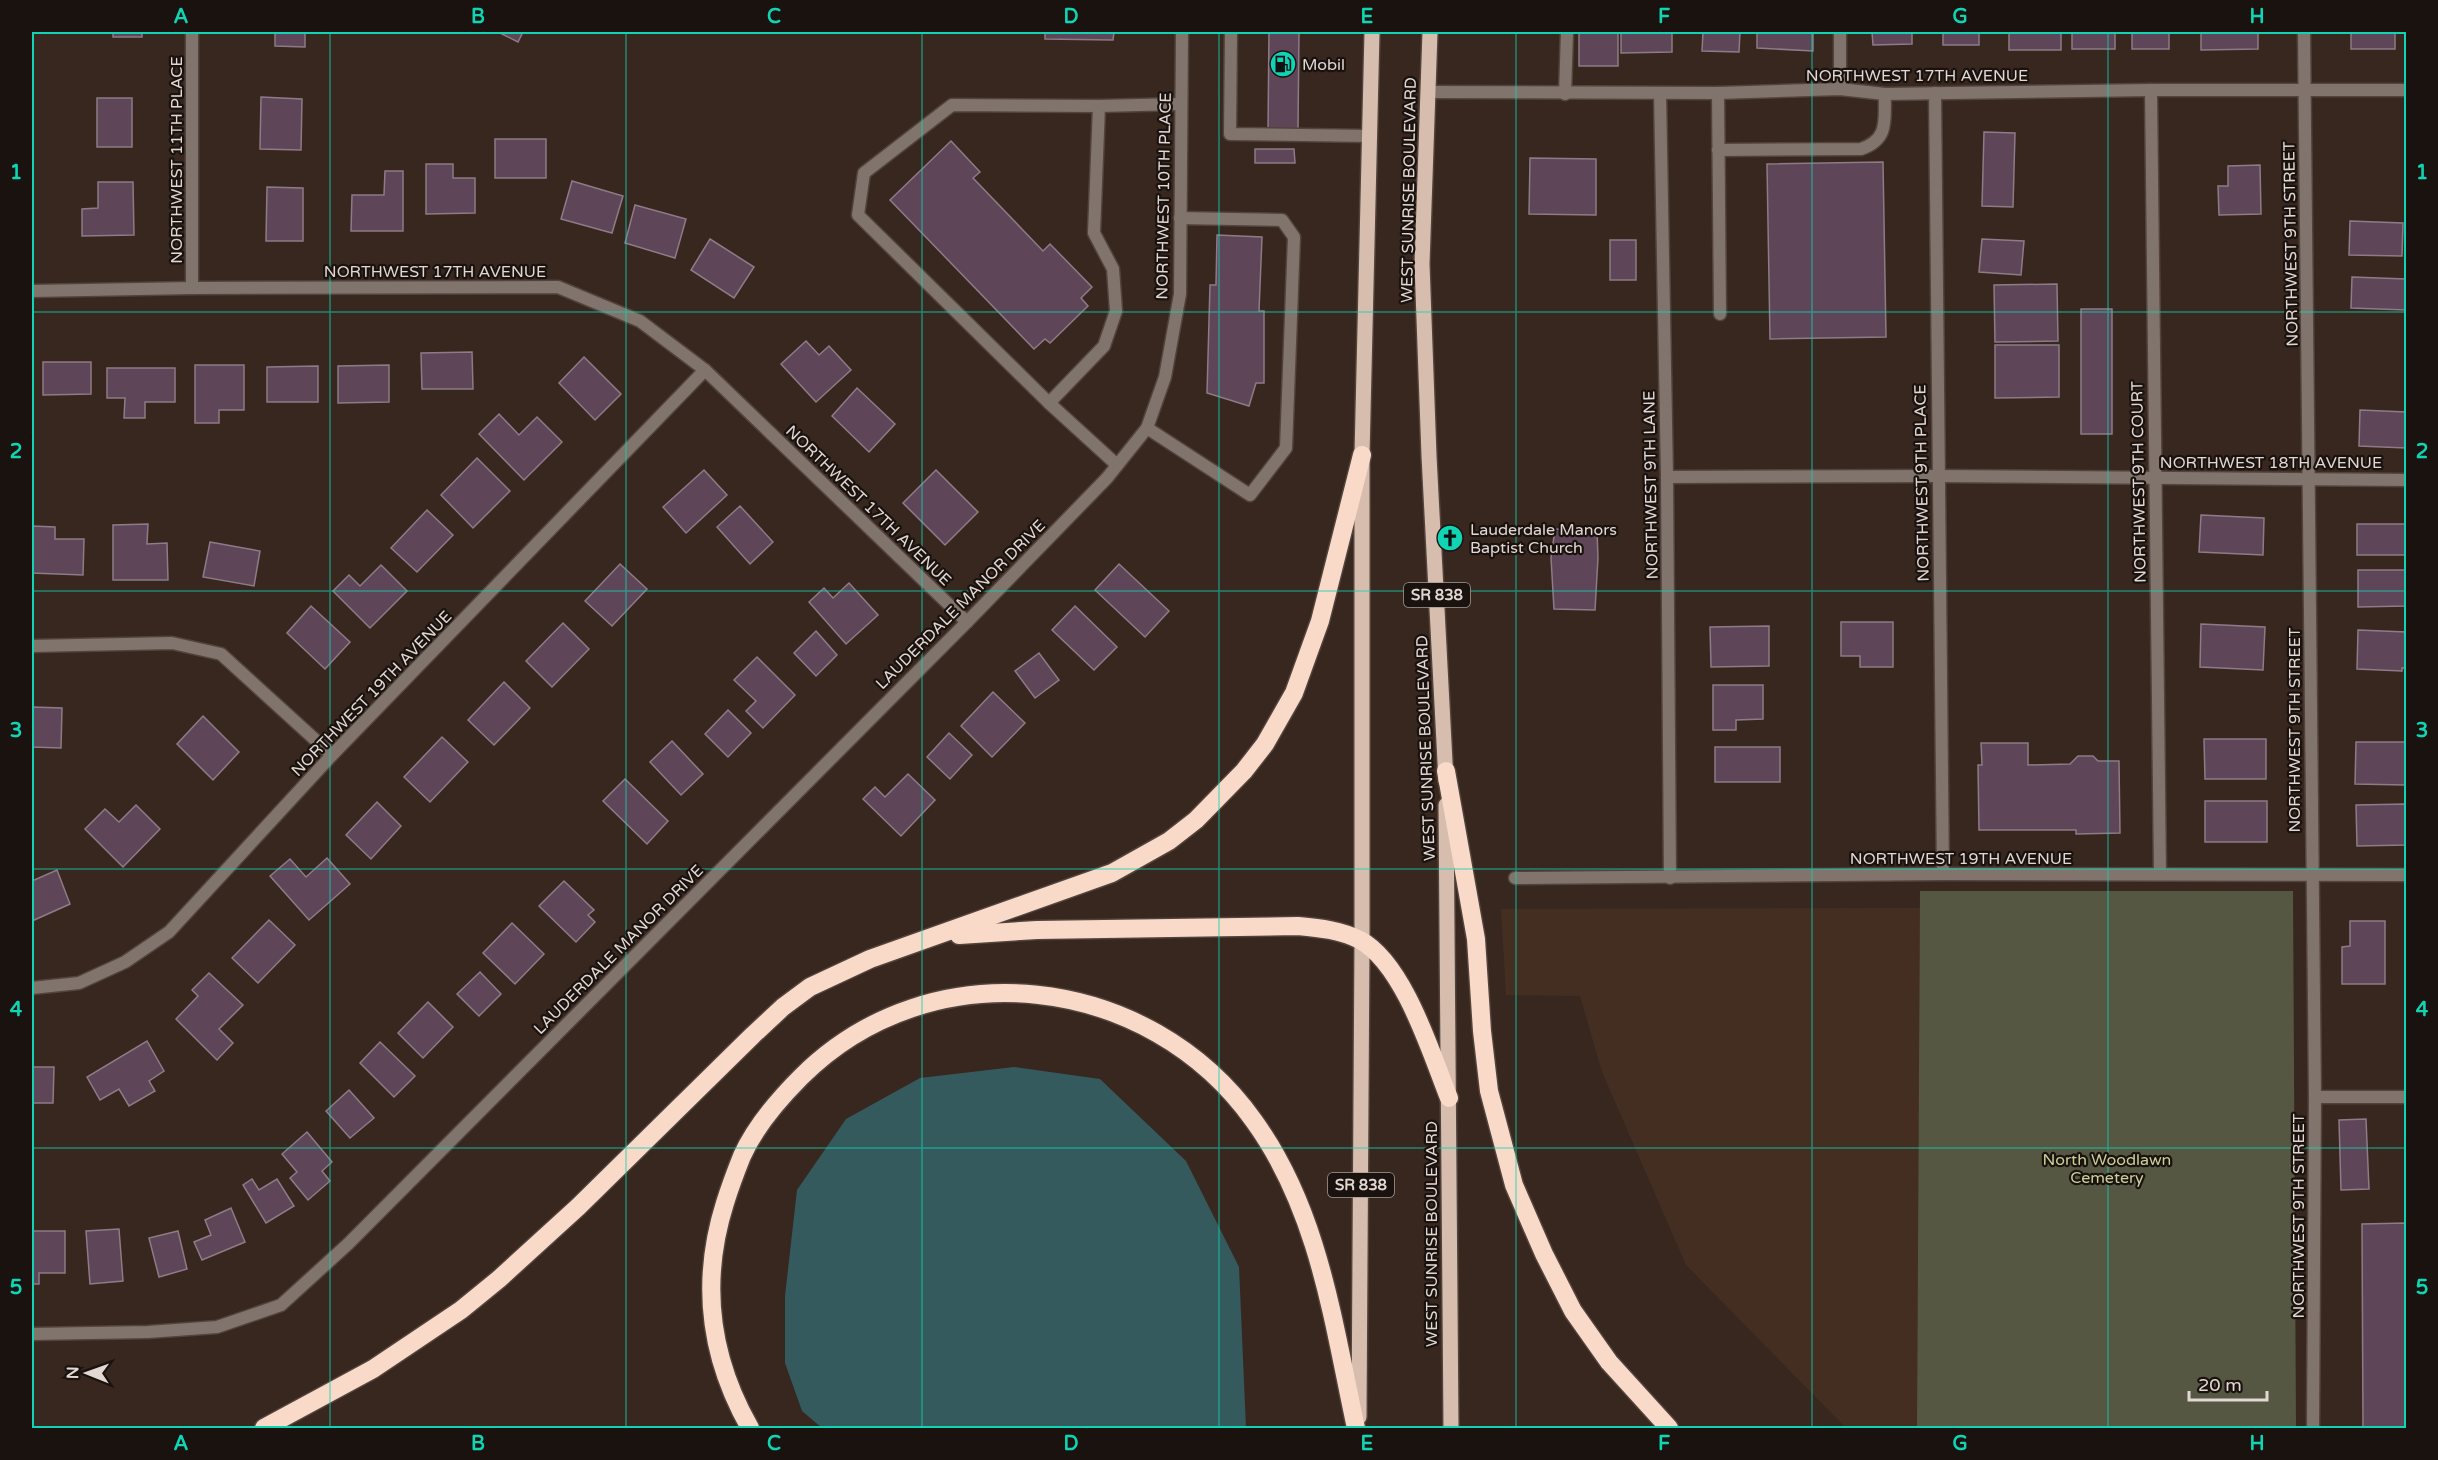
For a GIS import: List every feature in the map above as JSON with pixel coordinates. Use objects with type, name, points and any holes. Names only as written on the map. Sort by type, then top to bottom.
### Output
[{"type":"highway","points":[[264,1428],[373,1369],[461,1310],[500,1279],[578,1208],[783,1007],[810,987],[842,970],[879,955],[934,938],[1112,873],[1169,841],[1196,820],[1244,771],[1283,716],[1305,666],[1320,621],[1362,455]]},
{"type":"highway","points":[[1446,771],[1476,939],[1482,1031],[1489,1091],[1511,1177],[1544,1254],[1573,1311],[1609,1362],[1669,1428]]},
{"type":"highway","points":[[934,938],[1037,930],[1298,926],[1325,928],[1362,941],[1382,960],[1409,1000],[1449,1098]]},
{"type":"highway","points":[[750,1428],[727,1382],[718,1351],[712,1319],[710,1287],[718,1225],[743,1154],[784,1094],[812,1066],[863,1029],[912,1008],[965,995],[990,994],[1056,996],[1086,1002],[1117,1013],[1144,1025],[1176,1044],[1216,1075],[1236,1097],[1270,1146],[1308,1224],[1322,1272],[1357,1428]]},
{"type":"main road","name":"SR 838","points":[[1357,1428],[1362,941],[1362,455],[1372,32]]},
{"type":"main road","name":"WEST SUNRISE BOULEVARD","points":[[1430,32],[1422,264],[1429,456],[1446,771],[1451,1428]]},
{"type":"street","name":"NORTHWEST 11TH PLACE","points":[[192,32],[192,288]]},
{"type":"street","name":"NORTHWEST 10TH PLACE","points":[[1147,428],[1165,377],[1180,294],[1182,32]]},
{"type":"street","points":[[1231,32],[1230,134],[1369,136]]},
{"type":"street","points":[[1565,94],[1567,32]]},
{"type":"street","points":[[1840,32],[1840,89]]},
{"type":"street","name":"NORTHWEST 9TH STREET","points":[[2304,32],[2315,1097],[2313,1428]]},
{"type":"street","name":"NORTHWEST 17TH AVENUE","points":[[1428,92],[1718,93],[1840,89],[1885,94],[2151,90],[2406,90]]},
{"type":"street","name":"NORTHWEST 9TH COURT","points":[[2151,90],[2160,874]]},
{"type":"street","name":"NORTHWEST 9TH LANE","points":[[1660,93],[1670,878]]},
{"type":"street","points":[[1718,93],[1720,314]]},
{"type":"street","name":"NORTHWEST 9TH PLACE","points":[[1935,93],[1943,874]]},
{"type":"street","points":[[1718,150],[1861,149],[1871,146],[1884,130],[1885,94]]},
{"type":"street","points":[[1117,465],[1048,403],[858,215],[864,173],[952,105],[1181,104]]},
{"type":"street","points":[[1048,403],[1104,346],[1116,311],[1113,269],[1094,233],[1099,106]]},
{"type":"street","points":[[1147,428],[1250,495],[1286,448],[1294,237],[1282,220],[1180,218]]},
{"type":"street","name":"NORTHWEST 17TH AVENUE","points":[[32,291],[558,287],[639,321],[705,370],[967,622]]},
{"type":"street","name":"NORTHWEST 19TH AVENUE","points":[[32,988],[80,983],[124,962],[169,932],[332,755],[705,370]]},
{"type":"street","name":"LAUDERDALE MANOR DRIVE","points":[[32,1334],[148,1332],[217,1327],[281,1305],[348,1244],[967,622],[1117,465],[1147,428]]},
{"type":"street","name":"NORTHWEST 18TH AVENUE","points":[[1666,477],[1938,476],[2406,480]]},
{"type":"street","points":[[32,646],[172,642],[221,654],[332,755]]},
{"type":"street","name":"NORTHWEST 19TH AVENUE","points":[[1515,878],[1943,874],[2406,875]]},
{"type":"street","points":[[2315,1097],[2406,1097]]},
{"type":"shaded area","points":[[1920,908],[1917,1428],[1846,1428],[1686,1265],[1602,1072],[1580,996],[1506,995],[1501,909]]},
{"type":"green space","name":"North Woodlawn Cemetery","points":[[1920,891],[2293,891],[2296,1428],[1917,1428]]},
{"type":"water","points":[[1014,1067],[1100,1079],[1186,1161],[1239,1267],[1246,1428],[822,1428],[802,1411],[785,1363],[785,1296],[797,1190],[846,1119],[920,1078]]},
{"type":"building","points":[[113,32],[142,32],[142,37],[113,37]]},
{"type":"building","points":[[275,32],[305,32],[305,47],[275,46]]},
{"type":"building","points":[[498,32],[523,32],[518,42]]},
{"type":"building","points":[[1045,32],[1114,32],[1113,40],[1045,39]]},
{"type":"building","points":[[1269,32],[1299,32],[1298,130],[1268,130]]},
{"type":"building","points":[[1579,32],[1618,32],[1618,66],[1579,66]]},
{"type":"building","points":[[1621,32],[1672,32],[1672,52],[1621,53]]},
{"type":"building","points":[[1703,32],[1740,32],[1739,52],[1702,51]]},
{"type":"building","points":[[1757,32],[1813,32],[1813,51],[1757,48]]},
{"type":"building","points":[[1872,32],[1912,32],[1912,44],[1873,45]]},
{"type":"building","points":[[1943,32],[1979,32],[1979,45],[1943,45]]},
{"type":"building","points":[[2009,32],[2061,32],[2061,50],[2009,50]]},
{"type":"building","points":[[2072,32],[2115,32],[2115,49],[2072,49]]},
{"type":"building","points":[[2132,32],[2169,32],[2169,49],[2132,49]]},
{"type":"building","points":[[2201,32],[2258,32],[2258,49],[2201,50]]},
{"type":"building","points":[[2351,32],[2395,32],[2395,49],[2351,49]]},
{"type":"building","points":[[261,97],[302,99],[301,150],[260,149]]},
{"type":"building","points":[[97,98],[132,98],[132,147],[97,147]]},
{"type":"building","points":[[1984,132],[2015,133],[2013,207],[1982,206]]},
{"type":"building","points":[[495,139],[546,139],[546,178],[495,178]]},
{"type":"building","points":[[951,141],[980,172],[973,178],[1043,251],[1050,244],[1092,287],[1081,298],[1088,306],[1050,343],[1045,339],[1034,349],[890,200]]},
{"type":"building","points":[[1255,149],[1294,149],[1295,163],[1255,163]]},
{"type":"building","points":[[1530,158],[1596,159],[1596,215],[1529,214]]},
{"type":"building","points":[[1883,162],[1886,337],[1770,339],[1767,164]]},
{"type":"building","points":[[426,164],[453,164],[453,178],[475,178],[475,213],[426,214]]},
{"type":"building","points":[[2260,165],[2261,214],[2219,215],[2218,186],[2228,186],[2228,166]]},
{"type":"building","points":[[385,171],[403,171],[403,231],[351,231],[352,195],[384,195]]},
{"type":"building","points":[[572,181],[623,196],[612,233],[561,219]]},
{"type":"building","points":[[98,182],[133,182],[134,235],[82,236],[82,209],[98,208]]},
{"type":"building","points":[[267,187],[303,188],[303,241],[266,241]]},
{"type":"building","points":[[635,205],[686,219],[675,258],[625,243]]},
{"type":"building","points":[[2350,221],[2403,223],[2402,256],[2349,255]]},
{"type":"building","points":[[1217,235],[1262,237],[1259,311],[1264,311],[1264,383],[1256,383],[1249,406],[1207,393],[1210,285],[1216,285]]},
{"type":"building","points":[[710,239],[754,267],[734,298],[691,270]]},
{"type":"building","points":[[1982,239],[2024,241],[2021,275],[1979,272]]},
{"type":"building","points":[[1610,240],[1636,240],[1636,280],[1610,280]]},
{"type":"building","points":[[2352,277],[2406,279],[2406,310],[2351,308]]},
{"type":"building","points":[[2057,284],[2058,341],[1995,342],[1994,285]]},
{"type":"building","points":[[2081,309],[2112,309],[2112,434],[2081,434]]},
{"type":"building","points":[[806,341],[819,355],[829,346],[851,370],[816,402],[781,364]]},
{"type":"building","points":[[1995,345],[2059,345],[2059,397],[1995,398]]},
{"type":"building","points":[[472,352],[473,389],[422,389],[421,353]]},
{"type":"building","points":[[584,357],[621,394],[595,420],[559,383]]},
{"type":"building","points":[[43,362],[91,362],[91,394],[43,395]]},
{"type":"building","points":[[195,365],[244,365],[244,410],[219,410],[219,423],[195,423]]},
{"type":"building","points":[[389,365],[389,402],[338,403],[338,366]]},
{"type":"building","points":[[318,366],[318,402],[267,402],[267,367]]},
{"type":"building","points":[[107,368],[175,368],[175,402],[145,402],[145,418],[124,418],[125,398],[107,398]]},
{"type":"building","points":[[857,388],[895,424],[869,452],[832,416]]},
{"type":"building","points":[[2360,410],[2406,412],[2406,448],[2359,446]]},
{"type":"building","points":[[499,414],[519,435],[537,417],[562,442],[524,480],[479,434]]},
{"type":"building","points":[[477,458],[510,491],[473,528],[441,495]]},
{"type":"building","points":[[704,470],[727,495],[686,533],[663,507]]},
{"type":"building","points":[[936,470],[978,512],[945,545],[903,503]]},
{"type":"building","points":[[740,506],[773,542],[750,564],[717,527]]},
{"type":"building","points":[[427,510],[453,535],[417,572],[391,548]]},
{"type":"building","points":[[2201,515],[2264,518],[2263,555],[2199,552]]},
{"type":"building","points":[[148,524],[147,544],[167,543],[168,580],[113,580],[113,525]]},
{"type":"building","points":[[2357,524],[2406,524],[2406,555],[2357,555]]},
{"type":"building","points":[[32,526],[55,527],[55,539],[84,539],[83,575],[32,573]]},
{"type":"building","points":[[1555,529],[1597,531],[1595,610],[1554,609],[1551,558]]},
{"type":"building","points":[[210,542],[260,551],[254,586],[203,577]]},
{"type":"building","points":[[620,564],[647,589],[612,626],[585,601]]},
{"type":"building","points":[[1119,564],[1169,611],[1145,637],[1095,590]]},
{"type":"building","points":[[381,565],[407,591],[370,628],[333,591],[349,575],[360,586]]},
{"type":"building","points":[[2358,570],[2406,570],[2406,606],[2358,607]]},
{"type":"building","points":[[849,583],[878,615],[846,644],[809,602],[824,588],[833,598]]},
{"type":"building","points":[[311,606],[350,642],[325,669],[287,633]]},
{"type":"building","points":[[1075,606],[1117,647],[1094,670],[1052,630]]},
{"type":"building","points":[[1841,622],[1893,622],[1893,667],[1860,667],[1860,656],[1841,656]]},
{"type":"building","points":[[563,623],[589,649],[552,687],[526,661]]},
{"type":"building","points":[[2201,624],[2265,627],[2263,670],[2200,667]]},
{"type":"building","points":[[1769,626],[1769,666],[1711,667],[1710,627]]},
{"type":"building","points":[[2358,630],[2406,632],[2406,668],[2402,668],[2402,671],[2357,669]]},
{"type":"building","points":[[816,631],[837,655],[816,676],[794,653]]},
{"type":"building","points":[[1039,653],[1059,680],[1035,698],[1015,671]]},
{"type":"building","points":[[757,657],[795,695],[763,728],[746,711],[756,701],[734,680]]},
{"type":"building","points":[[504,682],[530,708],[494,745],[468,720]]},
{"type":"building","points":[[1713,685],[1763,685],[1763,719],[1736,720],[1736,730],[1713,730]]},
{"type":"building","points":[[993,692],[1025,723],[992,757],[961,726]]},
{"type":"building","points":[[32,707],[62,708],[61,748],[32,747]]},
{"type":"building","points":[[728,710],[751,733],[728,757],[705,734]]},
{"type":"building","points":[[203,716],[239,752],[213,780],[177,744]]},
{"type":"building","points":[[949,733],[972,755],[950,779],[927,757]]},
{"type":"building","points":[[442,737],[468,762],[430,802],[404,777]]},
{"type":"building","points":[[2204,739],[2266,739],[2266,779],[2205,779]]},
{"type":"building","points":[[672,741],[703,774],[681,795],[650,762]]},
{"type":"building","points":[[2356,742],[2406,742],[2406,785],[2355,784]]},
{"type":"building","points":[[1981,743],[2028,743],[2028,765],[2070,764],[2078,756],[2093,756],[2098,761],[2119,761],[2120,833],[2076,834],[2076,830],[1979,830],[1978,765],[1982,765]]},
{"type":"building","points":[[1715,747],[1780,747],[1780,782],[1715,782]]},
{"type":"building","points":[[908,774],[935,800],[901,836],[863,799],[875,787],[885,797]]},
{"type":"building","points":[[625,779],[668,821],[647,844],[603,801]]},
{"type":"building","points":[[2205,801],[2267,801],[2267,842],[2205,842]]},
{"type":"building","points":[[377,802],[401,826],[371,859],[346,835]]},
{"type":"building","points":[[2406,804],[2406,845],[2357,846],[2356,805]]},
{"type":"building","points":[[136,805],[160,829],[123,867],[85,829],[105,809],[119,822]]},
{"type":"building","points":[[327,858],[350,884],[309,920],[270,876],[290,859],[306,877]]},
{"type":"building","points":[[57,870],[70,904],[32,921],[32,881]]},
{"type":"building","points":[[564,881],[594,910],[588,915],[595,922],[576,942],[539,906]]},
{"type":"building","points":[[269,920],[295,945],[258,983],[232,958]]},
{"type":"building","points":[[2350,921],[2385,921],[2385,984],[2342,984],[2342,947],[2350,946]]},
{"type":"building","points":[[512,923],[544,954],[515,984],[483,953]]},
{"type":"building","points":[[480,972],[501,994],[479,1016],[457,994]]},
{"type":"building","points":[[209,973],[243,1005],[219,1029],[233,1043],[217,1060],[176,1019],[198,996],[192,990]]},
{"type":"building","points":[[428,1002],[453,1027],[423,1058],[398,1033]]},
{"type":"building","points":[[147,1041],[164,1071],[149,1081],[155,1091],[129,1106],[119,1089],[100,1100],[87,1077]]},
{"type":"building","points":[[380,1042],[415,1076],[394,1097],[360,1063]]},
{"type":"building","points":[[32,1067],[54,1067],[53,1103],[32,1103]]},
{"type":"building","points":[[349,1090],[374,1118],[350,1138],[326,1111]]},
{"type":"building","points":[[2366,1119],[2369,1189],[2341,1190],[2339,1120]]},
{"type":"building","points":[[307,1132],[332,1162],[322,1171],[330,1181],[308,1200],[290,1178],[297,1172],[282,1154]]},
{"type":"building","points":[[252,1179],[259,1190],[277,1179],[294,1206],[266,1223],[243,1185]]},
{"type":"building","points":[[231,1208],[245,1242],[202,1260],[194,1242],[211,1235],[205,1220]]},
{"type":"building","points":[[2406,1223],[2406,1428],[2363,1428],[2362,1224]]},
{"type":"building","points":[[119,1229],[123,1281],[90,1284],[86,1231]]},
{"type":"building","points":[[32,1231],[65,1231],[65,1273],[39,1273],[39,1284],[32,1284]]},
{"type":"building","points":[[178,1231],[187,1269],[159,1277],[149,1238]]},
{"type":"place","name":"Mobil","points":[[1283,64]]},
{"type":"place","name":"Lauderdale Manors Baptist Church","points":[[1450,538]]}]
